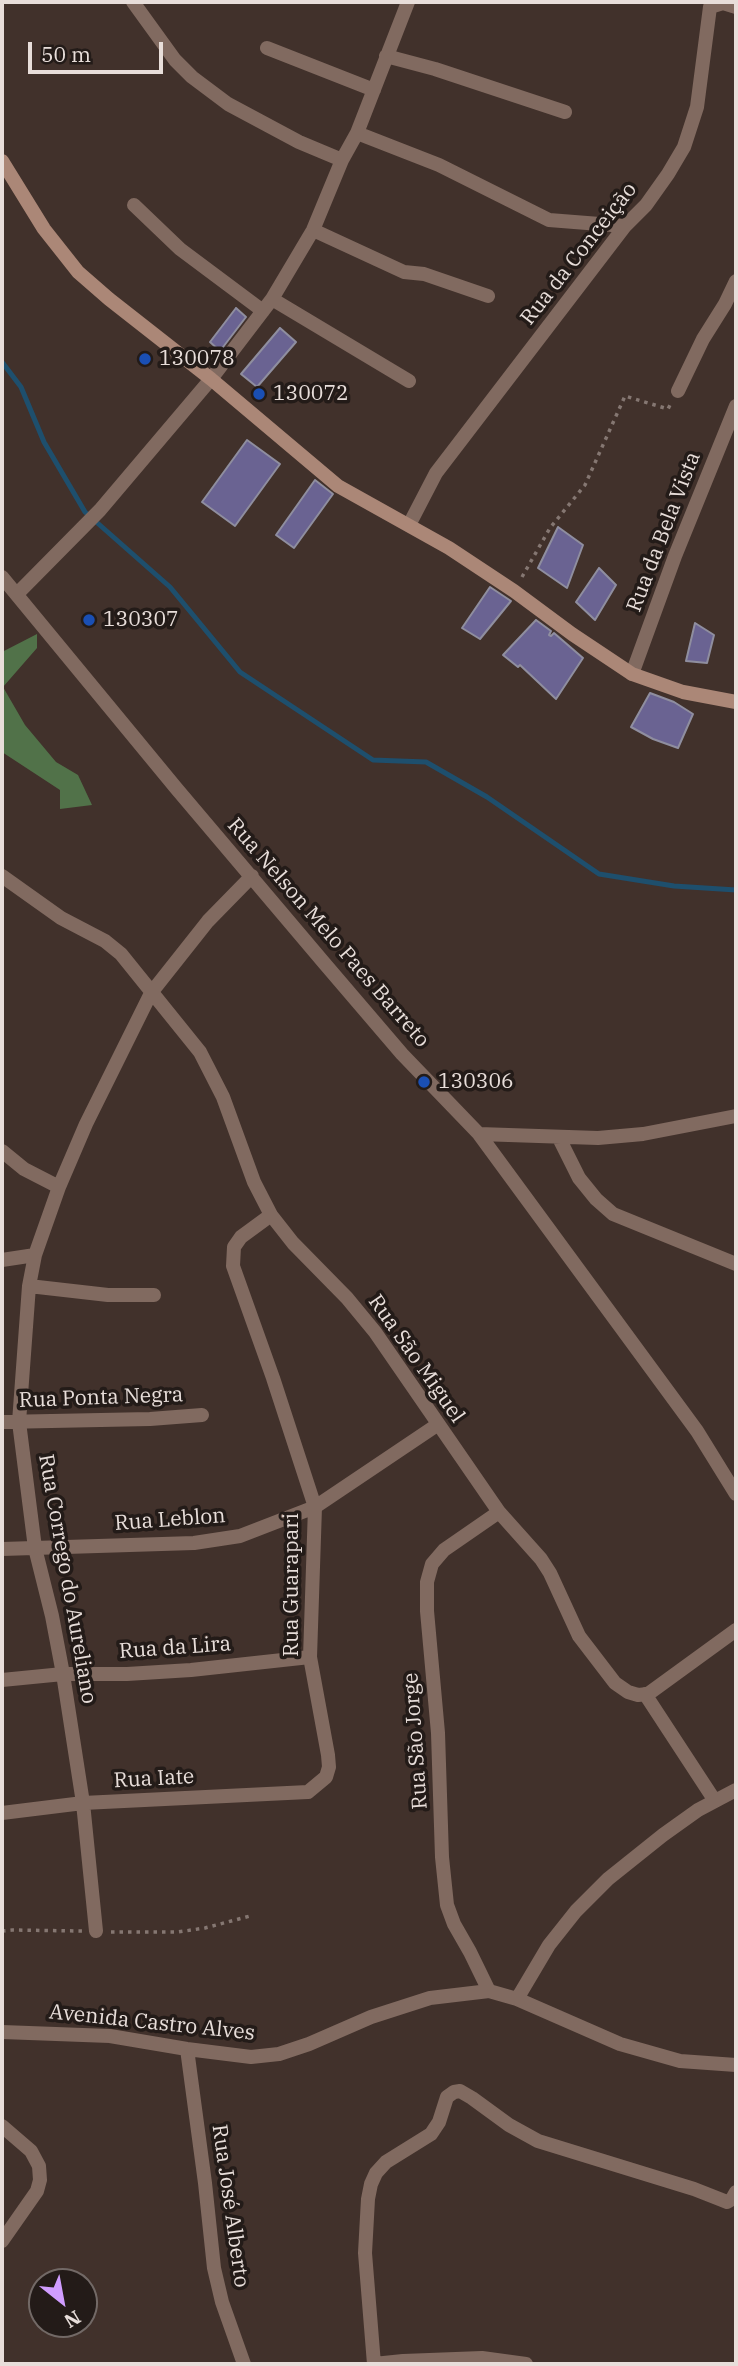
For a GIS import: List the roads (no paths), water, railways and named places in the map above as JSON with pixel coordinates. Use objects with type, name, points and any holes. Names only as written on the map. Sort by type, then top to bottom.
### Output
[{"type":"main road","points":[[2,160],[44,229],[78,272],[338,486],[514,591],[632,674],[702,697],[736,702]]},
{"type":"street","points":[[132,2],[175,60],[192,77],[228,104],[264,124],[342,160]]},
{"type":"street","points":[[17,594],[100,510],[211,379],[267,305],[313,230],[342,160],[357,133],[408,2]]},
{"type":"street","name":"Rua da Conceição","points":[[409,526],[436,472],[668,174],[692,128],[710,7],[723,4],[736,7]]},
{"type":"street","points":[[267,48],[374,90]]},
{"type":"street","points":[[386,56],[435,69],[565,113]]},
{"type":"street","points":[[357,133],[439,165],[549,220],[625,226]]},
{"type":"street","points":[[134,205],[180,249],[267,305],[409,381]]},
{"type":"street","points":[[313,230],[404,272],[424,274],[488,296]]},
{"type":"street","points":[[678,391],[704,339],[731,306],[736,281]]},
{"type":"street","name":"Rua da Bela Vista","points":[[632,674],[675,556],[736,407]]},
{"type":"street","name":"Rua Nelson Melo Paes Barreto","points":[[2,577],[176,788],[402,1054],[479,1134],[697,1431],[736,1494]]},
{"type":"street","name":"Rua São Miguel","points":[[2,876],[61,918],[104,941],[121,954],[200,1052],[223,1097],[254,1182],[271,1215],[293,1243],[376,1332],[437,1425],[499,1512],[541,1559],[562,1598],[571,1623],[615,1683],[628,1692],[645,1694]]},
{"type":"street","name":"Rua Corrego do Aureliano","points":[[96,1931],[83,1803],[63,1674],[35,1548],[19,1422],[29,1286],[35,1255],[59,1187],[91,1112],[151,993],[208,921],[252,877]]},
{"type":"street","points":[[479,1134],[598,1138],[643,1134],[736,1116]]},
{"type":"street","points":[[559,1138],[579,1178],[613,1214],[736,1264]]},
{"type":"street","points":[[2,1151],[24,1170],[59,1187]]},
{"type":"street","name":"Rua Guarapari","points":[[271,1215],[241,1237],[234,1247],[233,1266],[315,1507],[310,1657],[329,1767],[326,1777],[308,1792]]},
{"type":"street","points":[[2,1260],[35,1255]]},
{"type":"street","points":[[29,1286],[108,1295],[154,1295]]},
{"type":"street","name":"Rua Ponta Negra","points":[[2,1422],[150,1419],[202,1415]]},
{"type":"street","name":"Rua Leblon","points":[[2,1549],[194,1543],[240,1536],[315,1507],[437,1425]]},
{"type":"street","name":"Rua São Jorge","points":[[489,1991],[447,1905],[427,1582],[432,1564],[444,1550],[499,1512]]},
{"type":"street","points":[[715,1801],[645,1694],[683,1670],[736,1630]]},
{"type":"street","name":"Rua da Lira","points":[[2,1680],[63,1674],[178,1671],[310,1657]]},
{"type":"street","points":[[517,1999],[549,1945],[576,1911],[608,1880],[698,1810],[736,1790]]},
{"type":"street","name":"Rua Iate","points":[[2,1813],[83,1803],[308,1792]]},
{"type":"street","name":"Avenida Castro Alves","points":[[2,2032],[110,2036],[251,2057],[279,2054],[371,2017],[430,1998],[489,1991],[517,1999],[620,2044],[680,2061],[732,2068]]},
{"type":"street","name":"Rua José Alberto","points":[[187,2049],[214,2267],[222,2302],[244,2364]]},
{"type":"street","points":[[526,2364],[482,2358],[374,2364],[365,2253],[371,2184],[386,2162],[431,2134],[439,2122],[447,2097],[460,2091],[509,2125],[538,2140],[722,2200],[732,2200],[736,2192]]},
{"type":"street","points":[[2,2126],[31,2151],[39,2166],[40,2180],[37,2191],[2,2241]]},
{"type":"waterway","points":[[2,362],[21,387],[44,442],[85,512],[170,587],[240,672],[373,760],[426,762],[487,797],[599,874],[674,886],[736,890]]},
{"type":"place","name":"130078","points":[[145,359]]},
{"type":"place","name":"130072","points":[[259,394]]},
{"type":"place","name":"130307","points":[[89,620]]},
{"type":"place","name":"130306","points":[[424,1082]]}]
